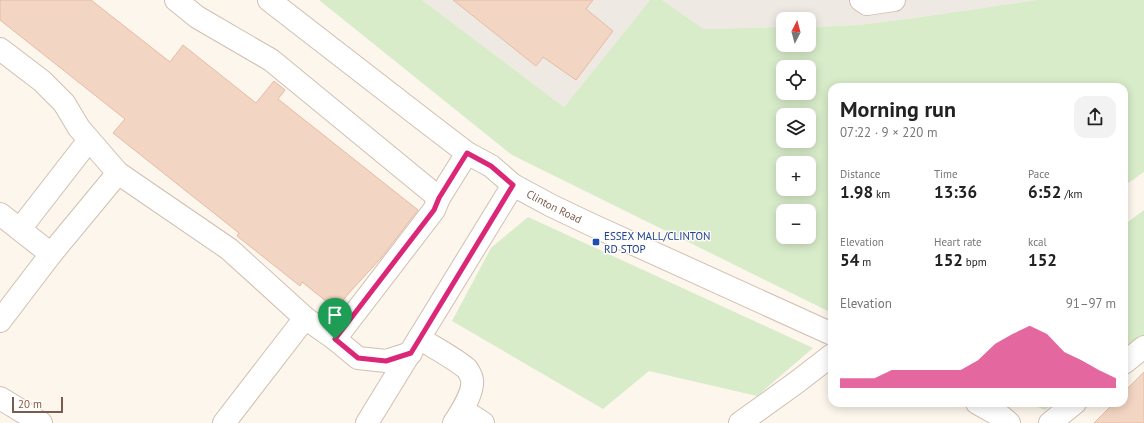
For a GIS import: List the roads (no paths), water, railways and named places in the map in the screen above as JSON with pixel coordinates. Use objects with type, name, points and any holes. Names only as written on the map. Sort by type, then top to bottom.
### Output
[{"type":"street","points":[[176,0],[197,17],[271,60],[439,198]]},
{"type":"street","name":"Clinton Road","points":[[269,0],[467,153],[491,166],[513,185],[592,225],[828,332]]},
{"type":"street","points":[[861,0],[867,4],[894,0]]},
{"type":"street","points":[[0,49],[42,82],[64,103],[79,128],[118,173],[229,249],[305,318],[335,339],[358,358],[386,361],[415,345]]},
{"type":"street","points":[[20,229],[89,140]]},
{"type":"street","points":[[335,339],[434,210],[439,198],[467,153]]},
{"type":"street","points":[[0,321],[51,254],[118,173]]},
{"type":"street","points":[[367,423],[513,185]]},
{"type":"street","points":[[0,214],[51,254]]},
{"type":"street","points":[[224,423],[305,318]]},
{"type":"street","points":[[415,345],[468,370],[472,381],[472,389],[459,417],[483,423]]},
{"type":"street","points":[[1128,360],[1144,347]]},
{"type":"street","points":[[740,423],[828,358]]},
{"type":"street","points":[[0,398],[41,423]]},
{"type":"street","points":[[984,407],[1002,417],[1009,423]]},
{"type":"street","points":[[1050,423],[1070,407]]},
{"type":"place","name":"ESSEX MALL/CLINTON RD STOP","points":[[596,242]]}]
